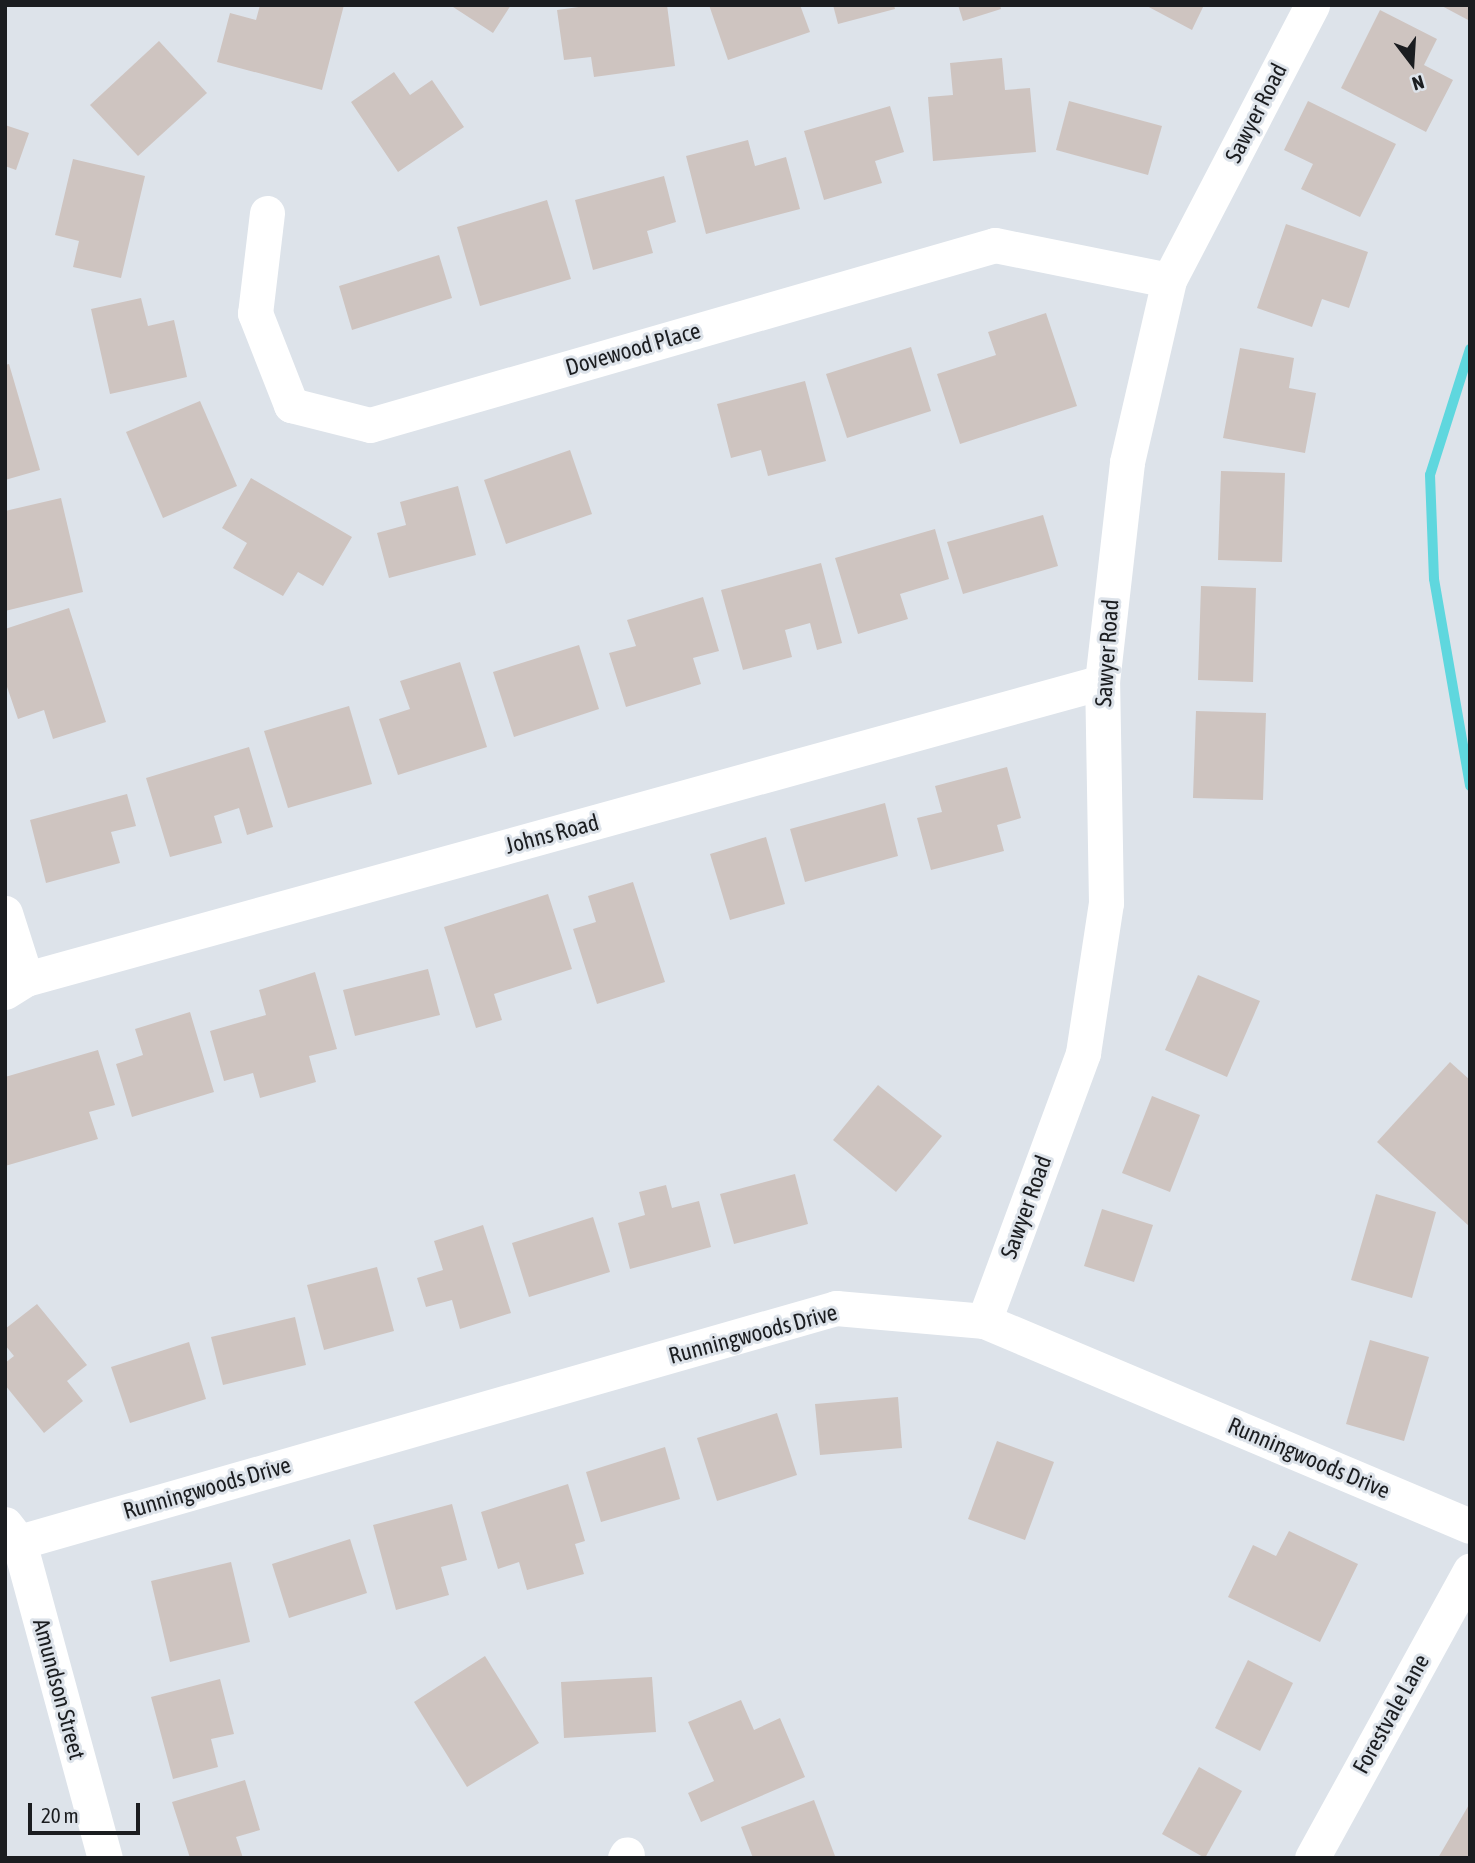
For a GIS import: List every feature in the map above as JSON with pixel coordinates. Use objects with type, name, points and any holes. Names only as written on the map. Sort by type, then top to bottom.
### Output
[{"type":"street","name":"Sawyer Road","points":[[984,1321],[1083,1053],[1106,903],[1102,682],[1127,462],[1169,280],[1311,5]]},
{"type":"street","name":"Dovewood Place","points":[[267,212],[255,313],[291,405],[370,425],[995,245],[1169,280]]},
{"type":"street","name":"Johns Road","points":[[15,985],[1102,682]]},
{"type":"street","points":[[5,913],[15,985]]},
{"type":"street","name":"Runningwoods Drive","points":[[12,1533],[836,1308],[984,1321],[1470,1526]]},
{"type":"street","name":"Amundson Street","points":[[12,1533],[104,1858]]},
{"type":"street","name":"Forestvale Lane","points":[[1312,1858],[1470,1571]]},
{"type":"building","points":[[260,5],[344,5],[322,90],[217,62],[230,13],[256,20]]},
{"type":"building","points":[[450,5],[511,5],[493,33]]},
{"type":"building","points":[[593,5],[667,5],[675,66],[594,77],[591,57],[564,60],[557,10]]},
{"type":"building","points":[[709,5],[800,5],[810,32],[728,60]]},
{"type":"building","points":[[833,5],[894,5],[895,9],[838,24]]},
{"type":"building","points":[[958,5],[1000,5],[1001,9],[963,21]]},
{"type":"building","points":[[1145,5],[1204,5],[1192,30]]},
{"type":"building","points":[[1440,5],[1470,5],[1470,21]]},
{"type":"building","points":[[1380,10],[1437,39],[1424,65],[1453,80],[1426,132],[1341,88]]},
{"type":"building","points":[[159,41],[207,93],[138,156],[90,105]]},
{"type":"building","points":[[1002,58],[1005,90],[1030,88],[1036,152],[933,161],[928,97],[953,95],[950,63]]},
{"type":"building","points":[[394,72],[410,95],[432,80],[464,127],[398,172],[351,102]]},
{"type":"building","points":[[1069,101],[1162,126],[1148,175],[1056,150]]},
{"type":"building","points":[[1308,101],[1396,144],[1360,217],[1301,189],[1313,164],[1284,150]]},
{"type":"building","points":[[890,106],[904,152],[875,161],[882,183],[824,200],[804,131]]},
{"type":"building","points":[[5,125],[29,133],[16,170],[5,166]]},
{"type":"building","points":[[748,140],[755,166],[786,157],[800,209],[706,234],[686,156]]},
{"type":"building","points":[[73,159],[145,176],[121,278],[73,267],[79,241],[55,235]]},
{"type":"building","points":[[664,176],[676,222],[647,231],[653,253],[593,270],[575,200]]},
{"type":"building","points":[[547,200],[571,279],[480,306],[457,227]]},
{"type":"building","points":[[1286,224],[1368,252],[1349,308],[1322,299],[1312,327],[1257,308]]},
{"type":"building","points":[[439,255],[452,298],[352,330],[339,286]]},
{"type":"building","points":[[141,298],[148,326],[174,320],[187,377],[110,394],[91,309]]},
{"type":"building","points":[[1046,313],[1077,406],[960,444],[937,374],[996,355],[988,332]]},
{"type":"building","points":[[911,347],[931,411],[847,438],[826,374]]},
{"type":"building","points":[[1240,348],[1294,358],[1289,388],[1316,393],[1305,453],[1223,438]]},
{"type":"building","points":[[9,364],[40,470],[5,480],[5,365]]},
{"type":"building","points":[[805,381],[826,461],[768,476],[761,450],[731,458],[717,404]]},
{"type":"building","points":[[200,401],[237,486],[163,518],[126,432]]},
{"type":"building","points":[[570,450],[592,514],[506,544],[484,480]]},
{"type":"building","points":[[1221,471],[1285,473],[1282,562],[1218,560]]},
{"type":"building","points":[[251,478],[352,537],[323,586],[298,572],[283,596],[233,568],[247,543],[222,528]]},
{"type":"building","points":[[458,486],[476,555],[389,578],[377,533],[406,525],[400,502]]},
{"type":"building","points":[[61,498],[83,592],[5,611],[5,511]]},
{"type":"building","points":[[1043,515],[1058,566],[963,594],[947,542]]},
{"type":"building","points":[[935,529],[949,579],[900,594],[908,619],[858,634],[835,558]]},
{"type":"building","points":[[821,563],[842,643],[817,650],[810,623],[785,630],[792,657],[743,670],[721,590]]},
{"type":"building","points":[[1201,586],[1256,588],[1253,682],[1198,680]]},
{"type":"building","points":[[703,597],[719,651],[693,658],[701,684],[626,707],[609,653],[636,646],[627,620]]},
{"type":"building","points":[[69,608],[106,722],[53,739],[44,710],[18,719],[5,681],[5,629]]},
{"type":"building","points":[[579,645],[599,709],[514,737],[493,672]]},
{"type":"building","points":[[460,662],[487,747],[398,775],[379,719],[410,709],[400,681]]},
{"type":"building","points":[[349,706],[372,784],[288,808],[264,731]]},
{"type":"building","points":[[1196,711],[1266,713],[1263,800],[1193,798]]},
{"type":"building","points":[[249,747],[273,827],[247,835],[239,808],[214,816],[222,843],[170,857],[146,778]]},
{"type":"building","points":[[1007,767],[1021,818],[997,825],[1004,851],[931,870],[917,818],[942,812],[935,786]]},
{"type":"building","points":[[127,794],[136,826],[111,832],[120,863],[46,883],[30,820]]},
{"type":"building","points":[[885,803],[898,856],[805,882],[790,829]]},
{"type":"building","points":[[766,837],[785,904],[730,920],[710,854]]},
{"type":"building","points":[[633,882],[665,982],[597,1004],[573,929],[596,922],[588,896]]},
{"type":"building","points":[[548,894],[572,969],[494,994],[502,1020],[476,1028],[444,927]]},
{"type":"building","points":[[428,969],[440,1015],[355,1036],[343,990]]},
{"type":"building","points":[[315,972],[337,1049],[309,1056],[316,1082],[260,1098],[253,1073],[224,1081],[210,1031],[266,1015],[259,990]]},
{"type":"building","points":[[1198,975],[1260,1001],[1227,1077],[1165,1050]]},
{"type":"building","points":[[190,1012],[214,1092],[132,1117],[116,1064],[143,1055],[135,1029]]},
{"type":"building","points":[[98,1050],[115,1105],[89,1112],[98,1139],[5,1166],[5,1077]]},
{"type":"building","points":[[1450,1062],[1470,1080],[1470,1227],[1377,1142]]},
{"type":"building","points":[[878,1085],[942,1136],[896,1192],[833,1140]]},
{"type":"building","points":[[1152,1096],[1200,1115],[1170,1192],[1122,1173]]},
{"type":"building","points":[[795,1174],[808,1224],[734,1244],[720,1194]]},
{"type":"building","points":[[666,1185],[672,1208],[699,1201],[711,1247],[630,1269],[618,1223],[645,1215],[639,1192]]},
{"type":"building","points":[[1376,1194],[1436,1212],[1412,1298],[1351,1280]]},
{"type":"building","points":[[1102,1209],[1153,1225],[1134,1282],[1084,1266]]},
{"type":"building","points":[[593,1217],[610,1272],[529,1297],[512,1243]]},
{"type":"building","points":[[483,1225],[511,1313],[460,1329],[452,1300],[426,1307],[417,1278],[443,1270],[434,1241]]},
{"type":"building","points":[[377,1267],[394,1331],[324,1350],[307,1285]]},
{"type":"building","points":[[37,1304],[87,1365],[67,1381],[83,1401],[44,1433],[5,1385],[5,1363],[14,1356],[5,1345],[5,1329]]},
{"type":"building","points":[[295,1317],[306,1365],[223,1385],[211,1337]]},
{"type":"building","points":[[1370,1340],[1429,1357],[1404,1441],[1346,1424]]},
{"type":"building","points":[[189,1342],[206,1399],[130,1423],[111,1367]]},
{"type":"building","points":[[898,1397],[902,1448],[820,1455],[815,1404]]},
{"type":"building","points":[[777,1413],[797,1475],[717,1501],[697,1438]]},
{"type":"building","points":[[997,1441],[1054,1462],[1025,1540],[968,1519]]},
{"type":"building","points":[[665,1447],[680,1499],[601,1522],[586,1472]]},
{"type":"building","points":[[568,1484],[585,1541],[575,1544],[584,1574],[527,1590],[519,1562],[498,1569],[481,1512]]},
{"type":"building","points":[[452,1504],[467,1560],[441,1567],[449,1595],[396,1610],[373,1525]]},
{"type":"building","points":[[1289,1531],[1358,1564],[1320,1642],[1228,1597],[1253,1545],[1276,1556]]},
{"type":"building","points":[[350,1539],[367,1593],[289,1618],[272,1564]]},
{"type":"building","points":[[231,1562],[250,1642],[170,1662],[151,1581]]},
{"type":"building","points":[[485,1656],[539,1743],[467,1787],[414,1702]]},
{"type":"building","points":[[1248,1660],[1293,1683],[1260,1751],[1215,1728]]},
{"type":"building","points":[[652,1677],[656,1732],[564,1738],[561,1682]]},
{"type":"building","points":[[220,1679],[234,1734],[211,1739],[218,1767],[173,1779],[151,1697]]},
{"type":"building","points":[[741,1700],[754,1730],[780,1718],[805,1777],[701,1822],[688,1793],[714,1781],[688,1722]]},
{"type":"building","points":[[1199,1767],[1242,1791],[1205,1858],[1162,1834]]},
{"type":"building","points":[[245,1780],[260,1830],[236,1837],[243,1858],[190,1858],[172,1802]]},
{"type":"building","points":[[814,1800],[835,1856],[753,1858],[741,1827]]},
{"type":"building","points":[[1470,1803],[1470,1858],[1438,1858]]},
{"type":"waterway","points":[[1470,349],[1430,475],[1434,579],[1470,786]]}]
